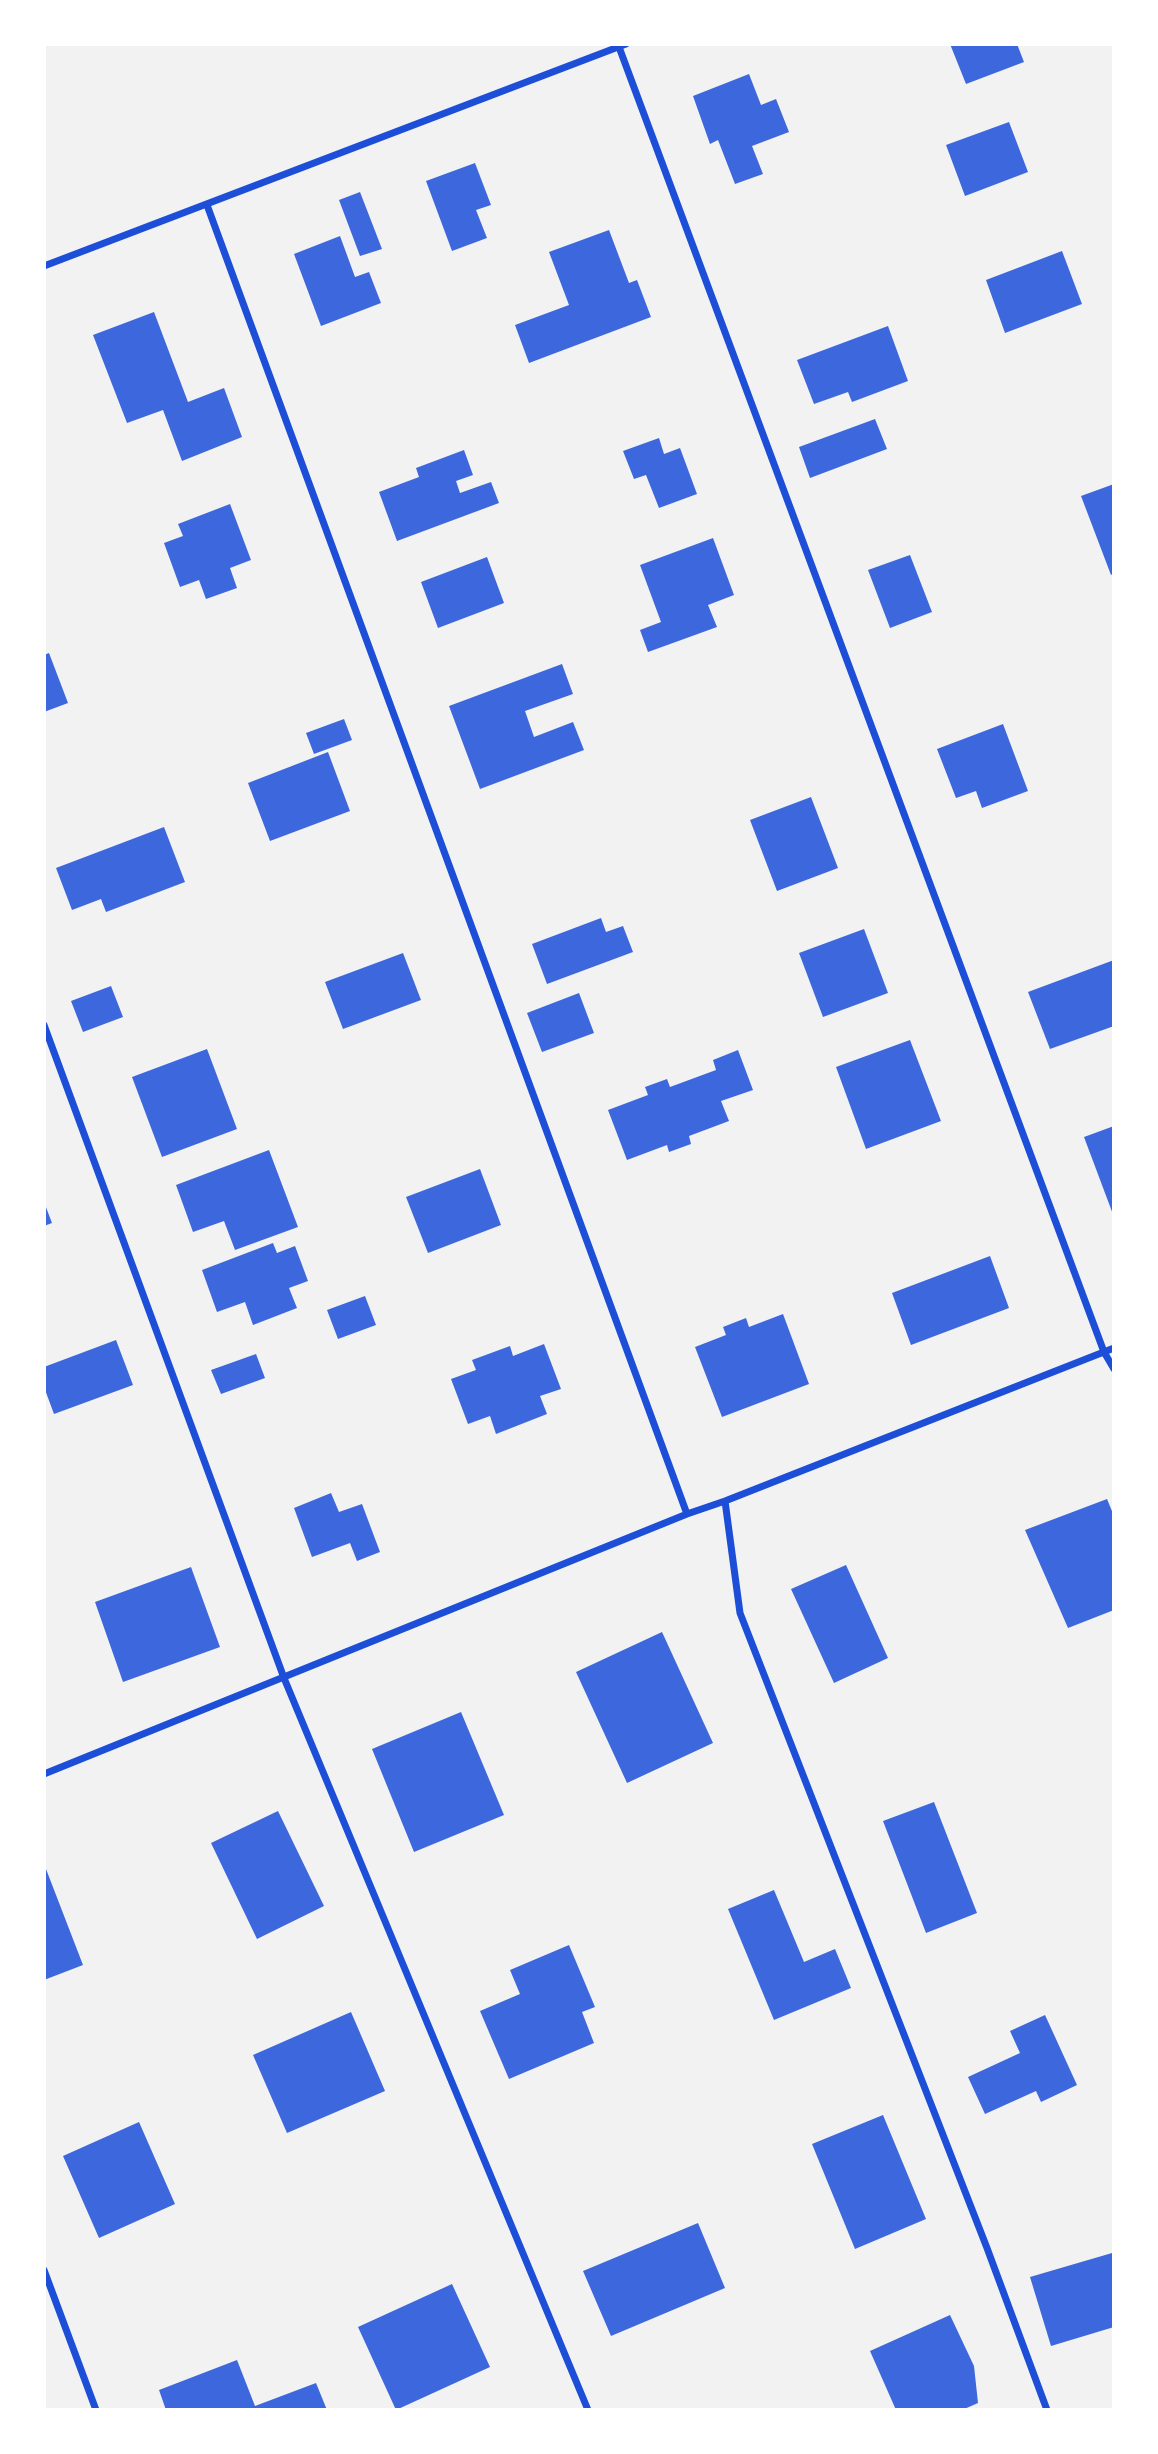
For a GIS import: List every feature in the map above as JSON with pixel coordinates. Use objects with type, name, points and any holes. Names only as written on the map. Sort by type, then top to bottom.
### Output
[{"type":"street","points":[[44,266],[622,45],[1104,1352],[1114,1369]]},
{"type":"street","points":[[207,205],[687,1514]]},
{"type":"street","points":[[44,1025],[284,1678],[588,2410]]},
{"type":"street","points":[[44,1774],[687,1514],[725,1502],[1114,1348]]},
{"type":"street","points":[[725,1502],[740,1613],[987,2248],[1046,2410]]},
{"type":"street","points":[[44,2270],[96,2410]]},
{"type":"building","points":[[950,44],[1017,44],[1024,62],[966,84]]},
{"type":"building","points":[[749,74],[761,105],[776,99],[789,132],[752,146],[763,174],[735,184],[718,140],[710,144],[693,96]]},
{"type":"building","points":[[1009,122],[1028,172],[965,196],[946,145]]},
{"type":"building","points":[[475,163],[491,205],[476,210],[487,238],[452,251],[426,181]]},
{"type":"building","points":[[360,192],[382,249],[360,256],[339,200]]},
{"type":"building","points":[[609,230],[629,283],[637,280],[651,317],[529,363],[515,325],[569,305],[549,252]]},
{"type":"building","points":[[340,236],[355,277],[369,272],[381,303],[321,326],[294,254]]},
{"type":"building","points":[[1062,251],[1082,304],[1005,333],[986,280]]},
{"type":"building","points":[[154,312],[188,402],[224,388],[242,437],[182,461],[163,410],[127,423],[93,335]]},
{"type":"building","points":[[888,326],[908,381],[852,402],[848,392],[814,404],[797,360]]},
{"type":"building","points":[[875,419],[887,449],[810,478],[799,447]]},
{"type":"building","points":[[659,438],[664,454],[680,448],[697,494],[659,508],[646,475],[634,479],[623,451]]},
{"type":"building","points":[[464,450],[473,475],[456,481],[460,493],[491,482],[499,503],[397,541],[379,492],[419,477],[416,468]]},
{"type":"building","points":[[1114,484],[1114,573],[1111,575],[1081,496]]},
{"type":"building","points":[[230,504],[251,560],[230,568],[237,588],[206,599],[199,580],[180,587],[164,543],[183,536],[178,524]]},
{"type":"building","points":[[713,538],[734,595],[708,605],[717,627],[648,652],[640,630],[661,622],[640,565]]},
{"type":"building","points":[[910,555],[932,612],[890,628],[868,570]]},
{"type":"building","points":[[487,557],[504,603],[438,628],[421,582]]},
{"type":"building","points":[[49,653],[68,703],[44,712],[44,655]]},
{"type":"building","points":[[562,664],[573,694],[525,711],[534,737],[573,722],[584,750],[480,789],[449,706]]},
{"type":"building","points":[[344,719],[352,740],[314,754],[306,733]]},
{"type":"building","points":[[1003,724],[1028,791],[982,808],[976,791],[956,798],[937,749]]},
{"type":"building","points":[[328,752],[350,811],[270,841],[248,783]]},
{"type":"building","points":[[811,797],[838,868],[777,891],[750,820]]},
{"type":"building","points":[[164,827],[185,882],[106,912],[101,899],[72,910],[56,868]]},
{"type":"building","points":[[601,918],[606,932],[623,926],[633,952],[547,984],[532,944]]},
{"type":"building","points":[[864,929],[888,993],[823,1017],[799,953]]},
{"type":"building","points":[[403,953],[421,1000],[343,1029],[325,982]]},
{"type":"building","points":[[1114,960],[1114,1026],[1050,1049],[1028,992]]},
{"type":"building","points":[[111,986],[123,1017],[83,1032],[71,1001]]},
{"type":"building","points":[[579,993],[594,1033],[542,1052],[527,1013]]},
{"type":"building","points":[[910,1040],[941,1121],[866,1149],[836,1067]]},
{"type":"building","points":[[207,1049],[237,1129],[162,1157],[132,1077]]},
{"type":"building","points":[[738,1050],[753,1090],[721,1101],[729,1121],[689,1136],[691,1144],[669,1152],[667,1145],[627,1160],[608,1110],[648,1095],[645,1087],[667,1079],[670,1087],[716,1070],[713,1060]]},
{"type":"building","points":[[1114,1126],[1114,1217],[1084,1137]]},
{"type":"building","points":[[269,1150],[298,1227],[235,1250],[224,1221],[193,1232],[176,1185]]},
{"type":"building","points":[[480,1169],[501,1225],[428,1253],[406,1197]]},
{"type":"building","points":[[44,1202],[52,1223],[44,1226]]},
{"type":"building","points":[[273,1243],[277,1253],[295,1246],[308,1281],[289,1288],[297,1308],[253,1325],[245,1302],[217,1312],[202,1270]]},
{"type":"building","points":[[990,1256],[1009,1308],[911,1345],[892,1293]]},
{"type":"building","points":[[365,1296],[376,1325],[338,1339],[327,1310]]},
{"type":"building","points":[[783,1314],[809,1384],[722,1417],[695,1347],[726,1335],[723,1327],[746,1318],[749,1327]]},
{"type":"building","points":[[116,1340],[133,1385],[54,1414],[44,1387],[44,1367]]},
{"type":"building","points":[[544,1344],[561,1389],[540,1396],[547,1414],[496,1434],[490,1416],[468,1424],[451,1379],[476,1370],[472,1360],[510,1346],[513,1356]]},
{"type":"building","points":[[256,1354],[265,1378],[221,1394],[211,1370]]},
{"type":"building","points":[[331,1493],[339,1512],[362,1504],[380,1552],[357,1561],[350,1543],[312,1557],[294,1508]]},
{"type":"building","points":[[1107,1499],[1114,1516],[1114,1610],[1068,1628],[1025,1530]]},
{"type":"building","points":[[846,1565],[888,1658],[834,1683],[791,1589]]},
{"type":"building","points":[[191,1567],[220,1647],[123,1682],[95,1602]]},
{"type":"building","points":[[662,1632],[713,1743],[627,1783],[576,1672]]},
{"type":"building","points":[[461,1712],[504,1815],[414,1852],[372,1749]]},
{"type":"building","points":[[934,1802],[977,1913],[926,1933],[883,1821]]},
{"type":"building","points":[[278,1811],[324,1906],[257,1939],[211,1843]]},
{"type":"building","points":[[46,1869],[83,1965],[44,1980],[44,1870]]},
{"type":"building","points":[[774,1890],[804,1962],[835,1949],[851,1988],[774,2020],[728,1909]]},
{"type":"building","points":[[569,1945],[595,2007],[582,2012],[594,2043],[509,2079],[480,2011],[520,1994],[510,1970]]},
{"type":"building","points":[[351,2012],[385,2091],[287,2133],[253,2055]]},
{"type":"building","points":[[1045,2015],[1077,2085],[1041,2102],[1036,2091],[985,2114],[968,2077],[1020,2053],[1010,2031]]},
{"type":"building","points":[[883,2115],[926,2219],[855,2249],[812,2144]]},
{"type":"building","points":[[139,2122],[175,2204],[99,2238],[63,2156]]},
{"type":"building","points":[[698,2223],[725,2288],[611,2336],[583,2271]]},
{"type":"building","points":[[1112,2253],[1114,2327],[1051,2346],[1030,2277]]},
{"type":"building","points":[[452,2284],[490,2367],[396,2410],[358,2327]]},
{"type":"building","points":[[950,2315],[974,2366],[978,2403],[962,2410],[896,2410],[870,2351]]},
{"type":"building","points":[[237,2360],[255,2406],[316,2383],[327,2410],[166,2410],[159,2390]]}]
